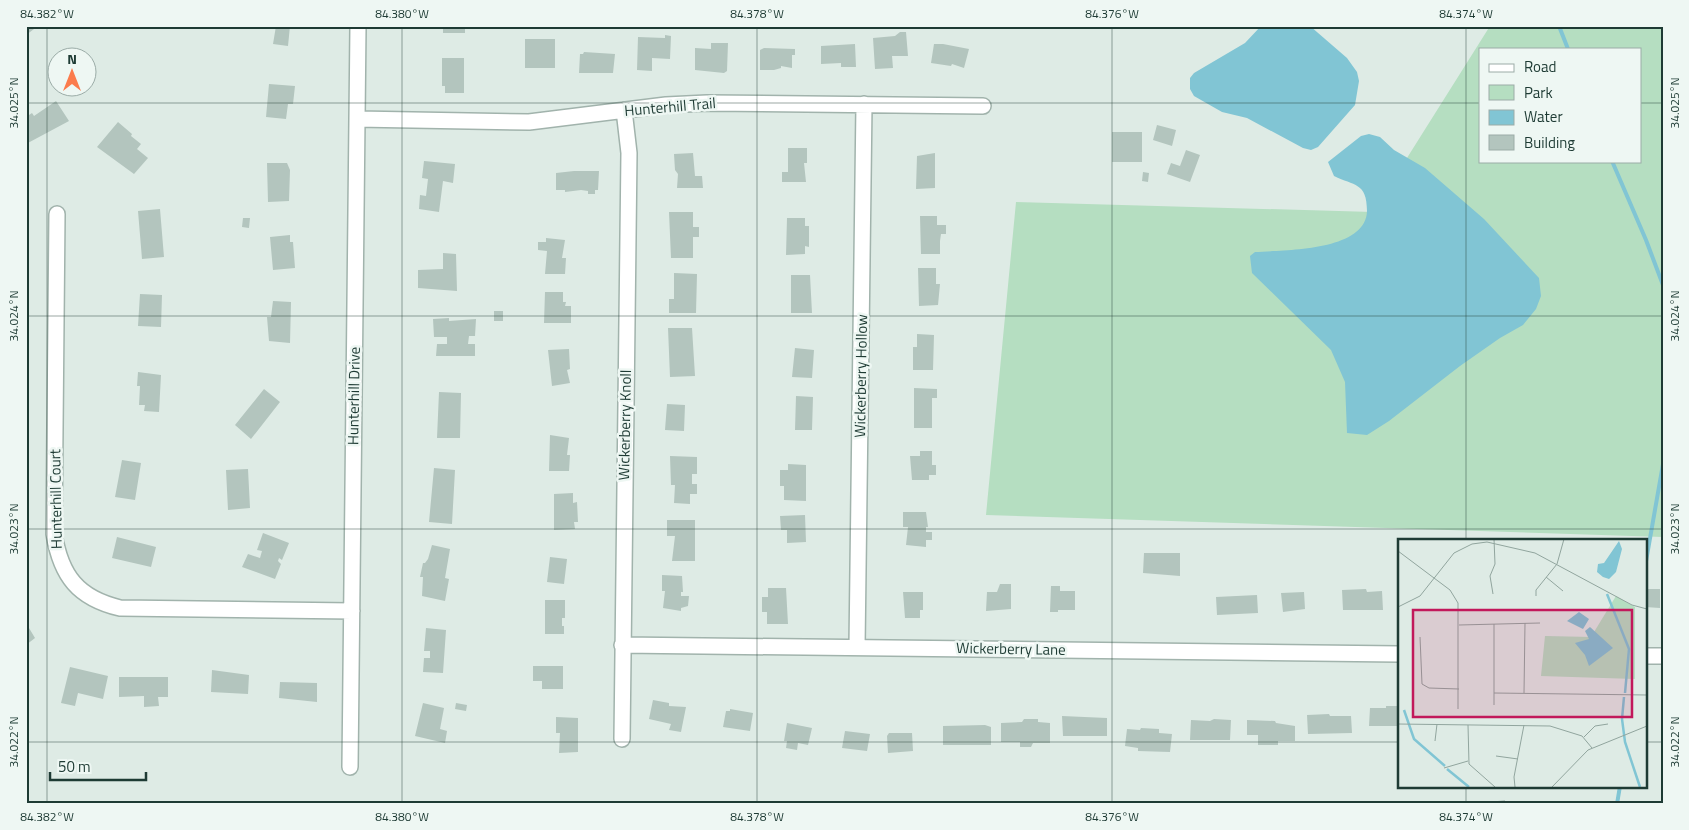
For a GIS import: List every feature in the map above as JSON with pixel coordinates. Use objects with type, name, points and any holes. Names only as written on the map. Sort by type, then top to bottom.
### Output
[{"type":"street","name":"Hunterhill Drive","points":[[350,767],[358,26]]},
{"type":"street","name":"Hunterhill Trail","points":[[357,119],[529,122],[624,110],[708,103],[983,106]]},
{"type":"street","name":"Wickerberry Hollow","points":[[857,647],[864,104]]},
{"type":"street","name":"Wickerberry Knoll","points":[[622,739],[629,153],[624,110]]},
{"type":"street","name":"Hunterhill Court","points":[[57,214],[54,534],[57,556],[68,578],[90,598],[120,608],[352,611]]},
{"type":"street","name":"Wickerberry Lane","points":[[622,645],[1398,654]]},
{"type":"street","points":[[1646,656],[1663,656]]},
{"type":"green space","points":[[1490,26],[1663,26],[1663,537],[986,515],[1016,202],[1373,212]]},
{"type":"water","points":[[1261,26],[1310,26],[1347,58],[1357,72],[1359,81],[1355,105],[1318,147],[1311,150],[1303,148],[1247,118],[1222,112],[1194,96],[1190,89],[1190,78],[1194,73],[1245,43]]},
{"type":"water","points":[[1369,134],[1380,137],[1394,150],[1425,168],[1484,219],[1539,278],[1541,296],[1536,309],[1523,325],[1500,338],[1460,366],[1389,421],[1367,435],[1347,433],[1345,382],[1331,350],[1252,273],[1250,256],[1255,252],[1321,246],[1353,234],[1363,224],[1367,211],[1365,195],[1358,186],[1334,176],[1328,162],[1361,136]]},
{"type":"building","points":[[26,26],[38,26],[26,35]]},
{"type":"building","points":[[276,26],[290,26],[288,46],[273,44]]},
{"type":"building","points":[[443,26],[465,26],[465,33],[443,33]]},
{"type":"building","points":[[900,32],[906,32],[908,56],[892,56],[893,68],[875,69],[873,38],[895,36]]},
{"type":"building","points":[[665,35],[671,36],[670,59],[652,58],[652,71],[637,70],[638,37],[665,38]]},
{"type":"building","points":[[525,39],[555,39],[555,68],[525,68]]},
{"type":"building","points":[[711,43],[728,43],[727,71],[724,73],[695,70],[695,48],[711,49]]},
{"type":"building","points":[[855,44],[856,67],[841,67],[841,63],[821,64],[821,46]]},
{"type":"building","points":[[934,44],[969,49],[964,68],[952,64],[951,66],[931,63]]},
{"type":"building","points":[[764,48],[795,49],[795,55],[792,55],[792,68],[781,66],[781,68],[774,70],[760,70],[760,50]]},
{"type":"building","points":[[584,52],[615,54],[613,73],[579,73],[580,54]]},
{"type":"building","points":[[442,58],[464,58],[464,93],[445,93],[445,86],[442,86]]},
{"type":"building","points":[[269,84],[295,86],[293,104],[288,104],[286,119],[266,117]]},
{"type":"building","points":[[56,101],[69,121],[26,144],[26,117],[32,113],[34,116]]},
{"type":"building","points":[[118,122],[141,144],[137,149],[148,158],[134,174],[97,147]]},
{"type":"building","points":[[1157,125],[1176,130],[1172,146],[1153,140]]},
{"type":"building","points":[[1112,132],[1142,132],[1142,162],[1112,162]]},
{"type":"building","points":[[788,148],[807,148],[807,163],[804,163],[806,182],[782,182],[782,172],[788,172]]},
{"type":"building","points":[[1186,150],[1200,155],[1190,182],[1167,174],[1171,163],[1180,166]]},
{"type":"building","points":[[693,153],[695,176],[702,176],[703,188],[677,188],[678,174],[675,170],[674,154]]},
{"type":"building","points":[[935,153],[935,188],[916,189],[917,156]]},
{"type":"building","points":[[424,161],[455,164],[453,183],[443,181],[439,212],[419,209],[420,195],[426,196],[428,179],[422,178]]},
{"type":"building","points":[[267,163],[287,163],[290,170],[289,201],[268,202]]},
{"type":"building","points":[[599,171],[598,190],[595,190],[595,194],[588,194],[588,191],[581,190],[565,192],[565,190],[556,190],[556,173]]},
{"type":"building","points":[[1143,172],[1149,173],[1148,182],[1142,181]]},
{"type":"building","points":[[160,209],[164,257],[142,259],[138,211]]},
{"type":"building","points":[[669,212],[693,212],[693,227],[699,227],[699,237],[693,237],[693,258],[671,258]]},
{"type":"building","points":[[920,216],[937,216],[937,225],[946,225],[946,234],[941,234],[940,254],[921,254]]},
{"type":"building","points":[[243,218],[250,218],[249,228],[242,227]]},
{"type":"building","points":[[787,218],[805,218],[805,226],[809,226],[809,247],[805,246],[805,254],[786,255]]},
{"type":"building","points":[[290,235],[290,242],[293,242],[295,268],[273,270],[270,237]]},
{"type":"building","points":[[546,238],[565,240],[562,258],[566,258],[565,274],[545,274],[547,251],[538,250],[538,242],[546,242]]},
{"type":"building","points":[[443,253],[456,254],[457,291],[418,288],[418,270],[443,269]]},
{"type":"building","points":[[918,268],[936,268],[936,284],[940,284],[938,305],[919,306]]},
{"type":"building","points":[[674,273],[697,274],[696,313],[669,313],[669,299],[674,299]]},
{"type":"building","points":[[791,275],[810,275],[812,313],[791,313]]},
{"type":"building","points":[[545,292],[563,292],[563,302],[566,302],[565,306],[571,306],[571,323],[544,323]]},
{"type":"building","points":[[140,294],[162,295],[161,327],[138,326]]},
{"type":"building","points":[[273,301],[291,302],[290,343],[269,341],[267,317],[271,317]]},
{"type":"building","points":[[494,311],[503,311],[503,321],[494,321]]},
{"type":"building","points":[[449,318],[449,321],[476,319],[475,336],[469,336],[468,344],[475,344],[475,356],[436,356],[437,344],[447,344],[447,337],[434,337],[433,319]]},
{"type":"building","points":[[668,328],[692,328],[695,376],[670,377]]},
{"type":"building","points":[[917,334],[934,335],[933,370],[913,370],[913,347],[917,347]]},
{"type":"building","points":[[795,348],[814,350],[812,378],[792,377]]},
{"type":"building","points":[[569,349],[570,369],[567,370],[570,383],[552,386],[548,350]]},
{"type":"building","points":[[138,372],[161,375],[159,412],[144,411],[145,405],[139,405],[140,386],[137,386]]},
{"type":"building","points":[[914,388],[937,389],[937,398],[932,398],[932,428],[914,428]]},
{"type":"building","points":[[264,389],[280,402],[251,439],[235,425]]},
{"type":"building","points":[[439,392],[461,393],[460,438],[437,438]]},
{"type":"building","points":[[796,396],[813,397],[812,430],[795,430]]},
{"type":"building","points":[[667,404],[685,405],[684,431],[665,430]]},
{"type":"building","points":[[550,435],[569,438],[567,455],[570,455],[569,471],[549,471]]},
{"type":"building","points":[[920,451],[932,451],[932,465],[936,465],[936,475],[929,475],[929,480],[912,480],[910,456],[920,456]]},
{"type":"building","points":[[670,456],[697,457],[697,474],[692,474],[692,484],[697,484],[697,494],[690,494],[690,504],[674,503],[675,485],[671,485]]},
{"type":"building","points":[[122,460],[141,463],[135,500],[115,497]]},
{"type":"building","points":[[788,464],[806,465],[806,501],[784,500],[784,486],[780,486],[780,470],[788,470]]},
{"type":"building","points":[[434,468],[455,470],[452,524],[429,522]]},
{"type":"building","points":[[248,469],[250,508],[228,510],[226,470]]},
{"type":"building","points":[[573,493],[573,503],[577,502],[578,522],[574,522],[575,529],[554,530],[554,494]]},
{"type":"building","points":[[903,512],[926,512],[928,527],[926,527],[926,532],[932,532],[932,540],[926,540],[926,547],[906,545],[908,527],[903,527]]},
{"type":"building","points":[[805,515],[806,542],[787,543],[787,530],[781,530],[780,516]]},
{"type":"building","points":[[667,520],[695,520],[695,561],[672,561],[675,536],[667,536]]},
{"type":"building","points":[[263,533],[289,543],[282,560],[279,558],[278,561],[281,564],[275,579],[242,567],[248,554],[260,558],[262,551],[257,550]]},
{"type":"building","points":[[117,537],[156,547],[151,567],[112,558]]},
{"type":"building","points":[[432,545],[450,549],[445,578],[449,579],[445,601],[422,596],[423,577],[420,577],[423,563],[428,559]]},
{"type":"building","points":[[1144,553],[1180,553],[1180,576],[1143,573]]},
{"type":"building","points":[[550,557],[567,559],[564,584],[547,582]]},
{"type":"building","points":[[662,575],[682,576],[683,592],[681,592],[681,596],[689,596],[688,606],[681,608],[681,611],[663,608],[665,591],[662,591]]},
{"type":"building","points":[[1000,584],[1011,584],[1011,609],[986,611],[987,592],[997,592]]},
{"type":"building","points":[[1051,586],[1060,586],[1060,591],[1075,591],[1075,610],[1050,612]]},
{"type":"building","points":[[768,588],[786,588],[788,624],[767,624],[767,612],[762,612],[762,597],[768,597]]},
{"type":"building","points":[[1366,589],[1367,592],[1382,591],[1383,610],[1343,610],[1342,590]]},
{"type":"building","points":[[1646,589],[1660,589],[1660,608],[1646,607]]},
{"type":"building","points":[[903,592],[923,592],[923,610],[920,610],[920,618],[905,618]]},
{"type":"building","points":[[1304,592],[1305,609],[1283,612],[1281,593]]},
{"type":"building","points":[[1257,595],[1258,613],[1217,615],[1216,597]]},
{"type":"building","points":[[545,600],[565,600],[565,618],[562,618],[564,634],[545,634]]},
{"type":"building","points":[[26,623],[35,638],[26,645]]},
{"type":"building","points":[[426,628],[446,630],[443,673],[423,672],[424,658],[430,658],[430,651],[424,651]]},
{"type":"building","points":[[533,666],[563,666],[563,689],[542,689],[542,681],[533,681]]},
{"type":"building","points":[[70,667],[108,676],[103,699],[78,693],[75,706],[61,703]]},
{"type":"building","points":[[212,670],[249,675],[248,694],[211,692]]},
{"type":"building","points":[[119,677],[168,677],[168,697],[158,697],[159,706],[144,707],[144,696],[119,697]]},
{"type":"building","points":[[280,682],[317,683],[317,702],[279,698]]},
{"type":"building","points":[[653,700],[669,703],[669,706],[686,707],[681,732],[669,730],[671,724],[649,719]]},
{"type":"building","points":[[423,703],[444,708],[440,729],[447,731],[445,743],[415,736]]},
{"type":"building","points":[[456,703],[467,705],[466,711],[455,709]]},
{"type":"building","points":[[1386,706],[1398,706],[1398,726],[1369,726],[1370,708],[1386,708]]},
{"type":"building","points":[[730,709],[753,713],[750,731],[723,727],[726,711],[730,711]]},
{"type":"building","points":[[1329,714],[1330,716],[1351,716],[1352,733],[1308,734],[1307,715]]},
{"type":"building","points":[[1062,716],[1107,718],[1107,736],[1063,736]]},
{"type":"building","points":[[556,717],[578,718],[578,752],[559,753],[560,733],[556,733]]},
{"type":"building","points":[[1024,719],[1038,719],[1038,722],[1050,723],[1050,743],[1033,743],[1031,747],[1020,747],[1020,742],[1001,742],[1001,723],[1022,722]]},
{"type":"building","points":[[1214,719],[1231,720],[1230,740],[1190,740],[1191,720],[1210,721]]},
{"type":"building","points":[[1247,720],[1275,721],[1276,723],[1295,726],[1295,741],[1278,741],[1278,745],[1258,745],[1258,735],[1247,735]]},
{"type":"building","points":[[787,723],[812,728],[808,745],[798,743],[797,750],[786,748],[787,741],[784,741]]},
{"type":"building","points":[[985,725],[991,727],[991,745],[943,745],[943,726]]},
{"type":"building","points":[[1141,728],[1159,729],[1159,733],[1172,734],[1170,752],[1138,751],[1138,748],[1125,746],[1127,729],[1140,730]]},
{"type":"building","points":[[845,731],[870,734],[867,751],[842,748]]},
{"type":"building","points":[[889,733],[912,733],[913,751],[888,753],[887,736]]},
{"type":"building","points":[[1505,800],[1505,804],[1483,804],[1483,803]]},
{"type":"waterway","points":[[1559,26],[1568,48]]},
{"type":"waterway","points":[[1612,162],[1663,285]]},
{"type":"waterway","points":[[1646,561],[1663,464]]},
{"type":"waterway","points":[[1617,804],[1620,788]]}]
